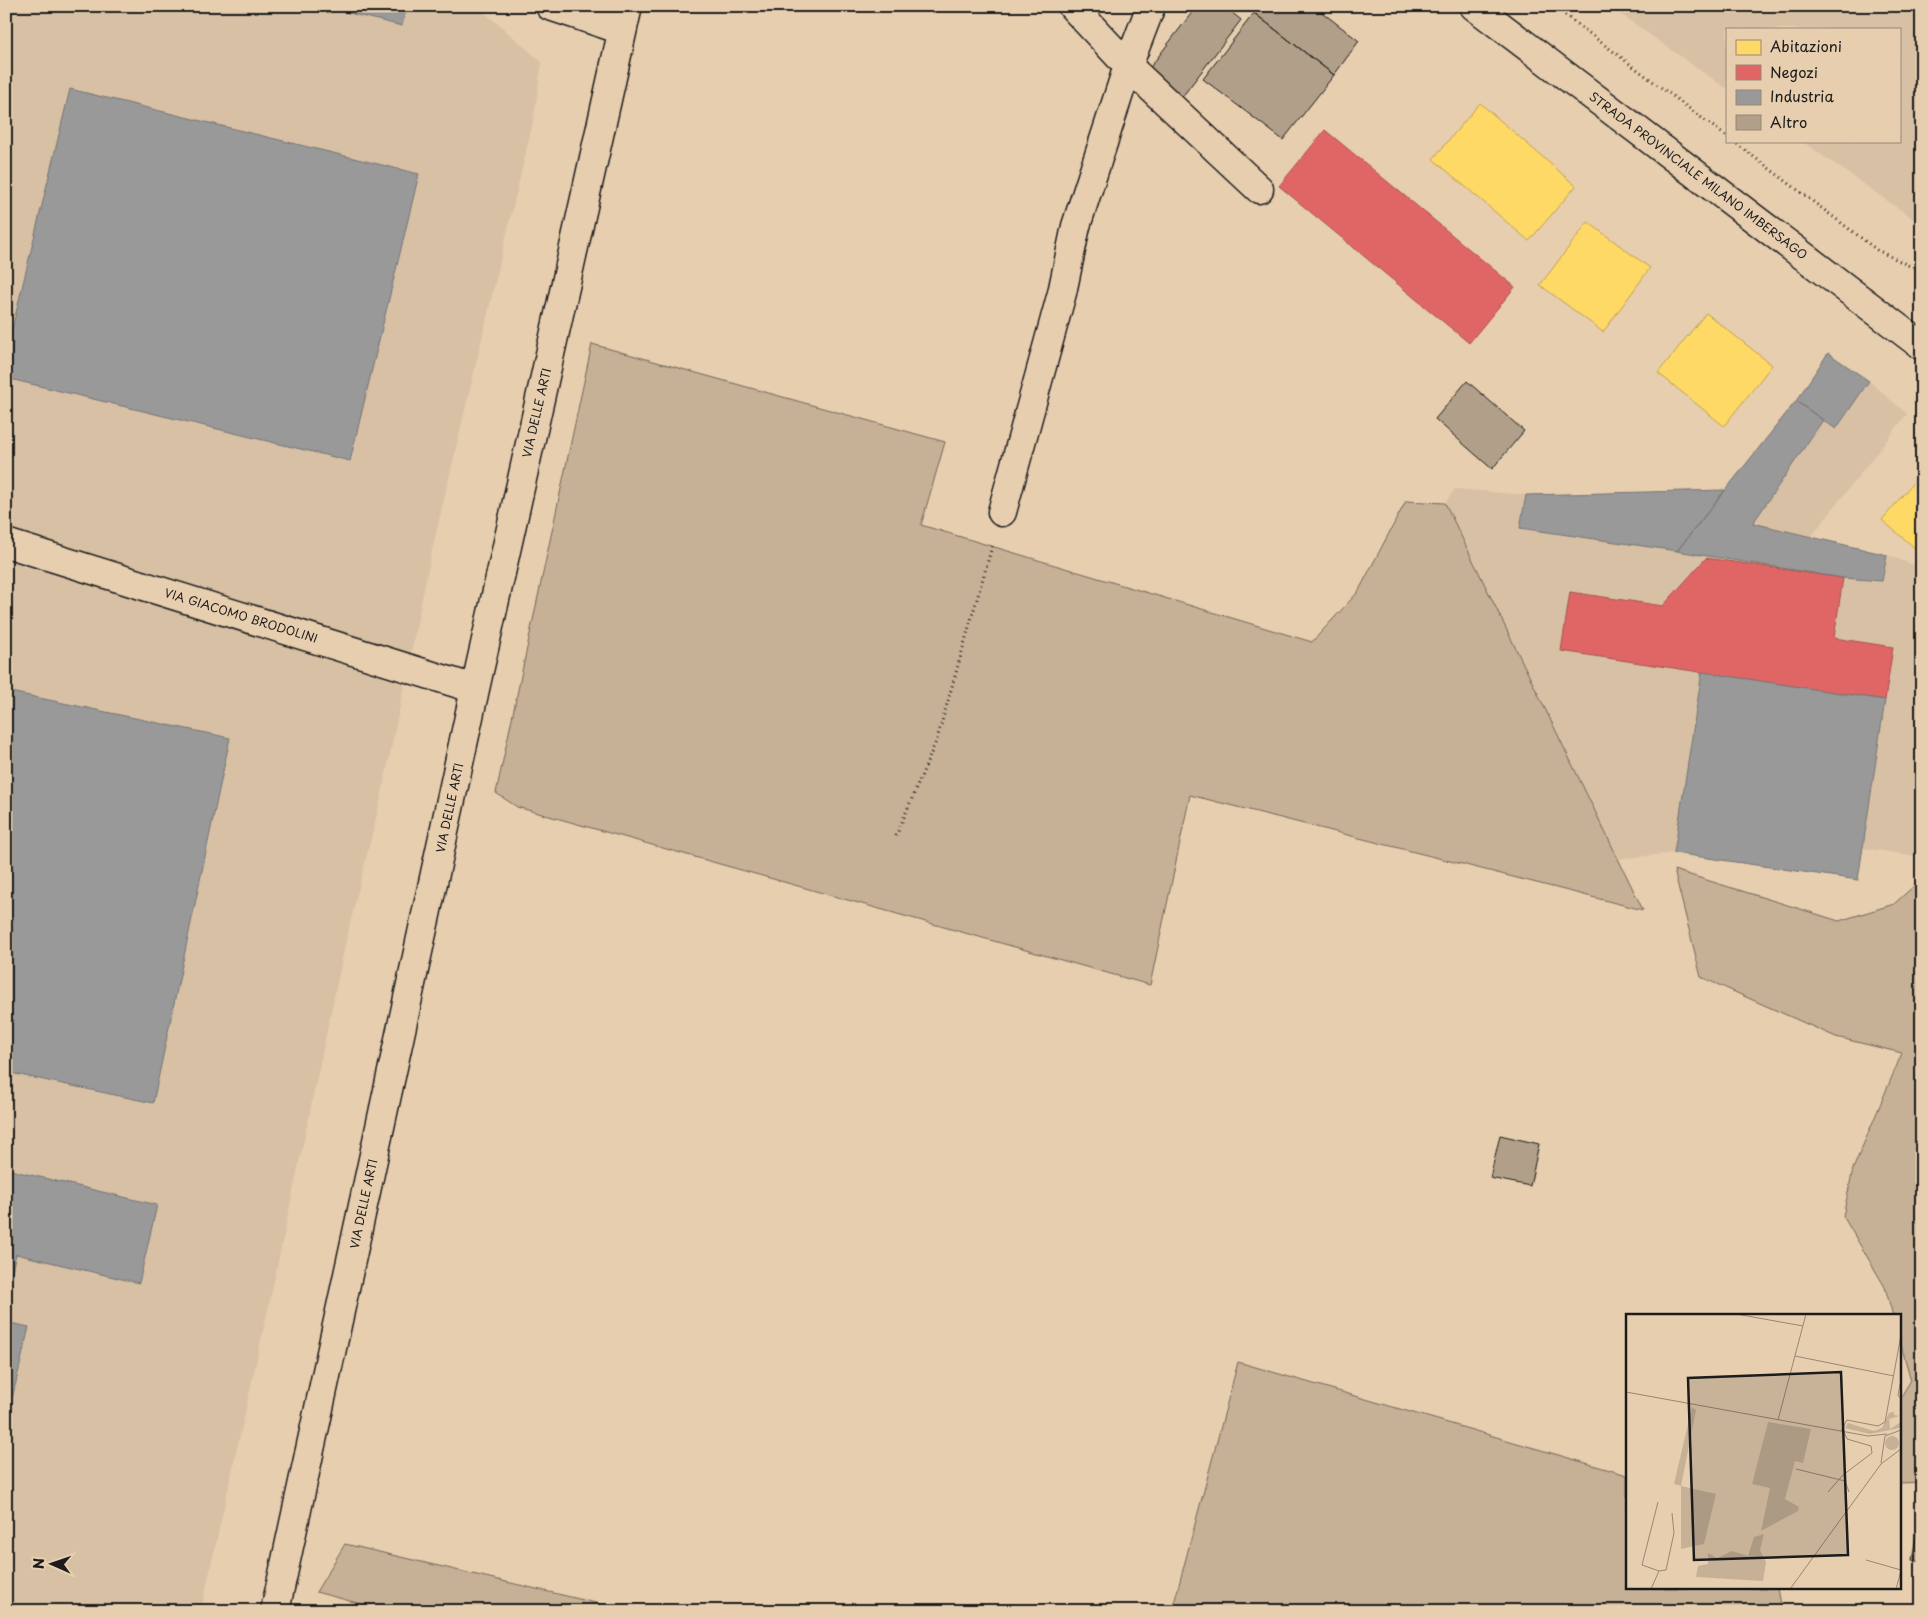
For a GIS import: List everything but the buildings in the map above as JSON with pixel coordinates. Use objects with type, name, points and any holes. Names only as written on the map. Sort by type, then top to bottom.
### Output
[{"type":"street","points":[[550,6],[625,18]]},
{"type":"street","points":[[1072,6],[1128,66],[1259,189]]},
{"type":"street","points":[[1002,512],[1054,328],[1076,226],[1128,66],[1151,6]]},
{"type":"street","name":"STRADA PROVINCIALE MILANO IMBERSAGO","points":[[1474,6],[1922,346]]},
{"type":"street","name":"VIA DELLE ARTI","points":[[275,1611],[475,689],[625,18]]},
{"type":"street","name":"VIA GIACOMO BRODOLINI","points":[[6,543],[475,689]]},
{"type":"path","points":[[1553,6],[1726,136]]},
{"type":"path","points":[[1734,142],[1877,250],[1922,272]]},
{"type":"path","points":[[896,836],[937,739],[1002,512]]},
{"type":"shaded area","points":[[6,6],[477,6],[542,62],[533,122],[432,550],[381,798],[347,936],[273,1286],[201,1611],[6,1611]]},
{"type":"shaded area","points":[[1609,6],[1922,6],[1922,225],[1803,142],[1900,142],[1900,28],[1726,28],[1726,88]]},
{"type":"shaded area","points":[[592,344],[945,442],[921,525],[1312,642],[1358,592],[1406,501],[1445,503],[1643,910],[1190,795],[1150,985],[517,807],[496,793]]},
{"type":"shaded area","points":[[1828,353],[1869,381],[1907,414],[1811,537],[1887,555],[1922,568],[1922,857],[1863,848],[1858,880],[1674,853],[1618,859],[1445,503],[1455,489],[1526,495],[1725,490],[1796,401]]},
{"type":"shaded area","points":[[1674,870],[1839,921],[1894,904],[1915,885],[1922,882],[1922,1482],[1900,1483],[1900,1398],[1911,1380],[1900,1342],[1900,1314],[1892,1314],[1885,1287],[1843,1216],[1853,1169],[1902,1053],[1836,1037],[1701,977]]},
{"type":"shaded area","points":[[1238,1362],[1626,1475],[1626,1590],[1777,1590],[1781,1611],[1172,1611]]},
{"type":"shaded area","points":[[345,1544],[630,1611],[388,1611],[316,1592]]}]
